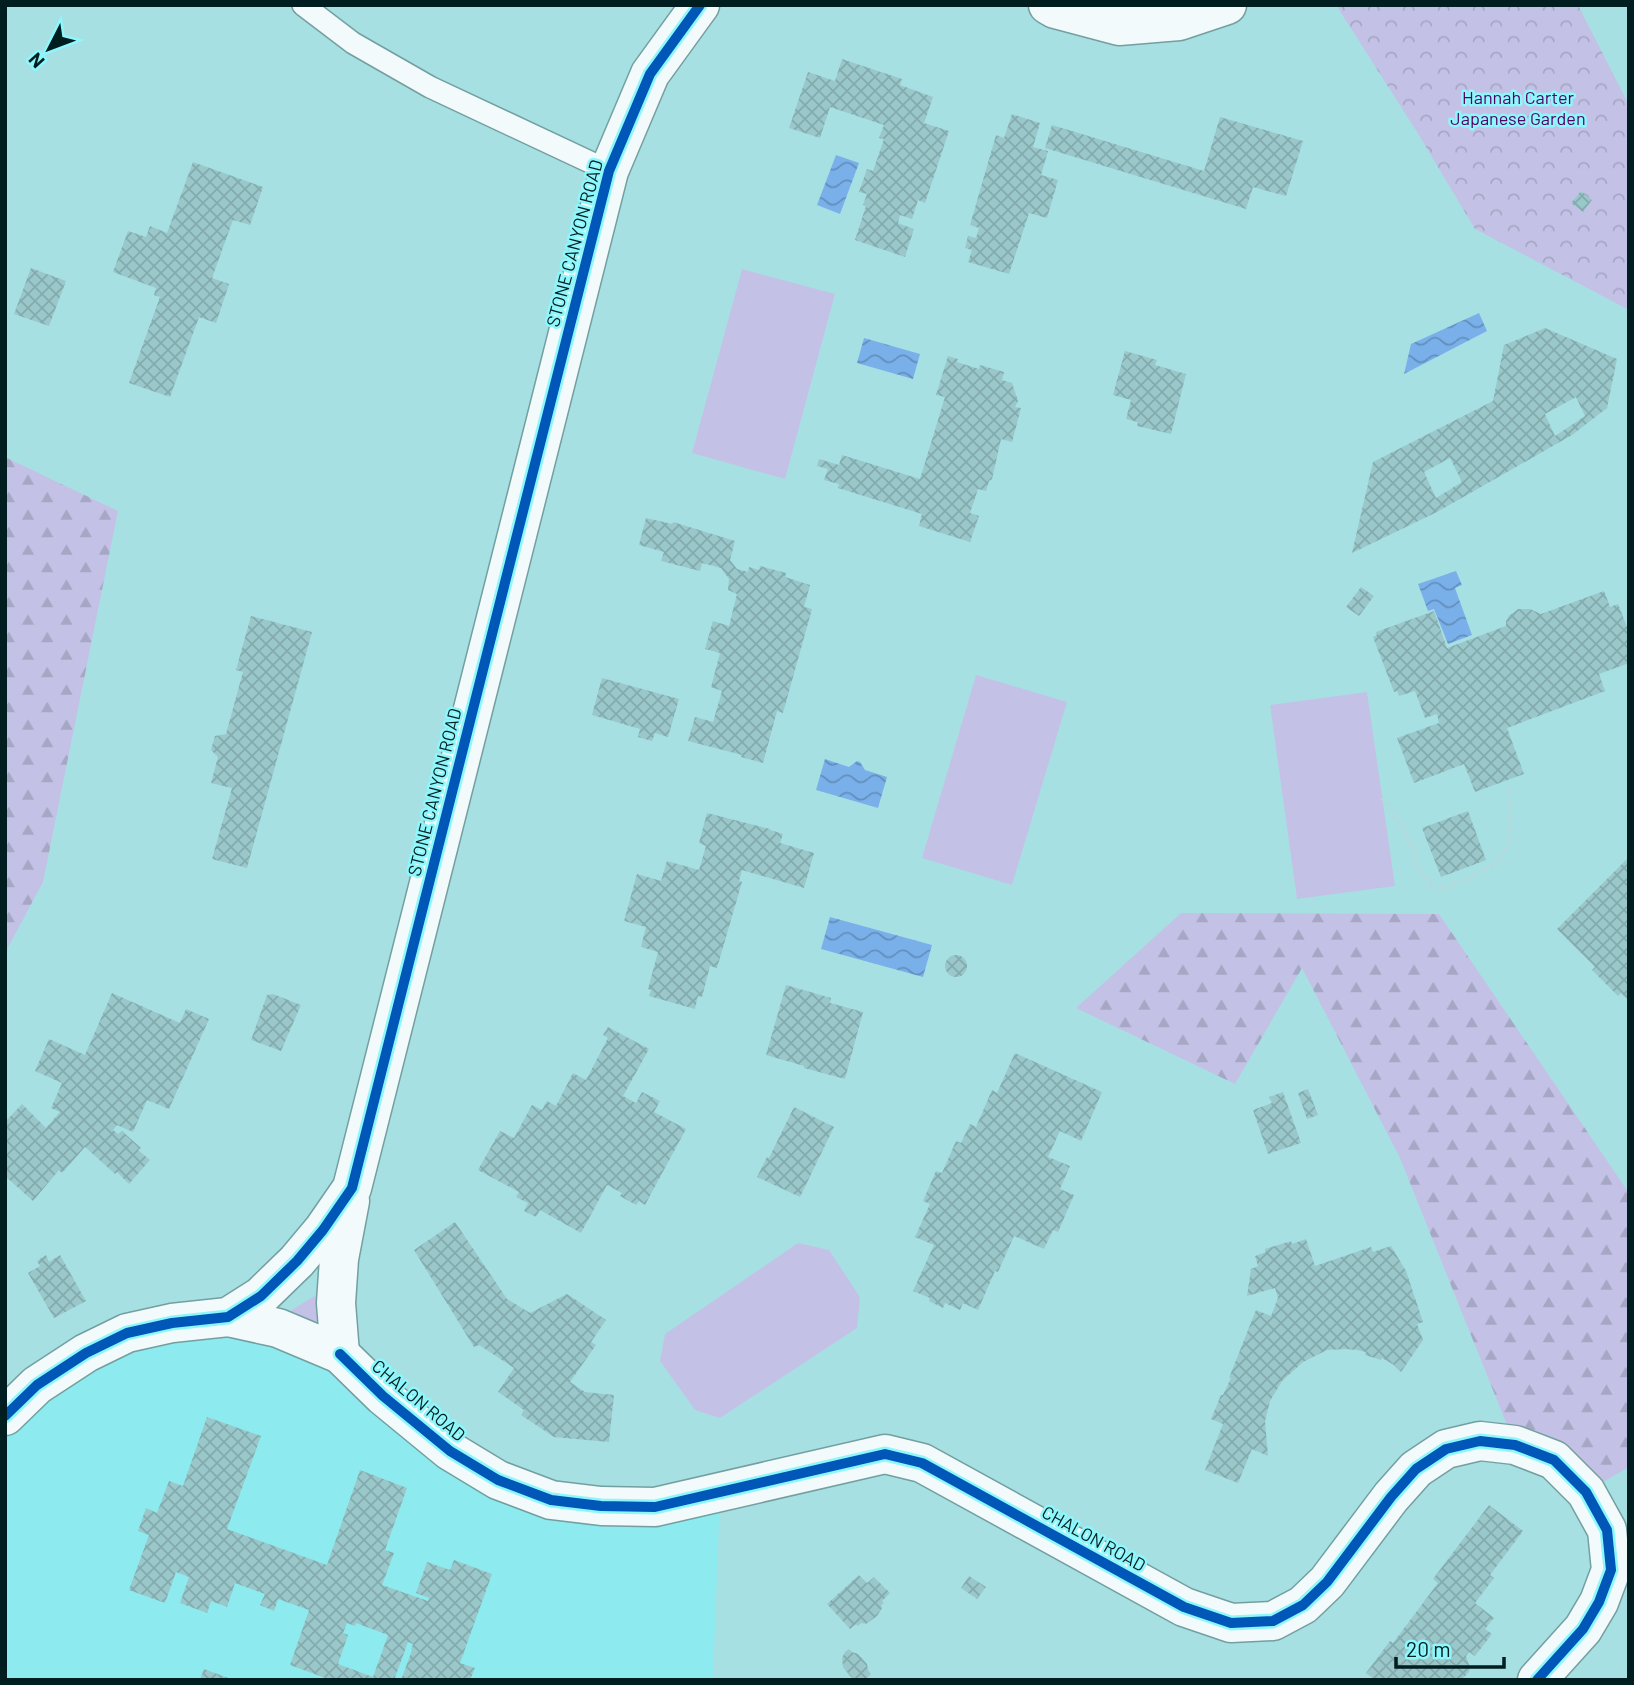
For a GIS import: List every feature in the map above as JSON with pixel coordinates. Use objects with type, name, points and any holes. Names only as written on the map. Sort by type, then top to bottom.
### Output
[{"type":"street","name":"STONE CANYON ROAD","points":[[5,1416],[37,1385],[86,1353],[127,1333],[172,1323],[228,1317],[261,1296],[297,1261],[323,1230],[352,1188],[609,171],[650,74],[700,5]]},
{"type":"street","points":[[1048,5],[1119,26],[1180,21],[1227,5]]},
{"type":"street","points":[[340,1354],[336,1304],[339,1259],[352,1188]]},
{"type":"street","name":"CHALON ROAD","points":[[228,1317],[278,1328],[340,1354],[383,1396],[450,1451],[498,1480],[551,1500],[601,1506],[655,1507],[885,1454],[922,1463],[1184,1607],[1231,1623],[1273,1621],[1303,1605],[1327,1582],[1391,1497],[1416,1469],[1446,1449],[1480,1441],[1514,1445],[1554,1460],[1586,1492],[1606,1530],[1611,1570],[1599,1602],[1583,1629],[1537,1680]]},
{"type":"lane","points":[[303,5],[354,43],[430,87],[609,171]]},
{"type":"path","points":[[1382,798],[1404,828],[1420,873],[1435,889],[1445,888],[1472,877],[1498,862],[1510,840],[1510,787]]},
{"type":"shaded area","points":[[278,1328],[551,1500],[720,1493],[713,1680],[5,1680],[5,1416],[86,1353]]},
{"type":"green space","name":"Hannah Carter Japanese Garden","points":[[1336,5],[1578,5],[1629,105],[1629,310],[1475,229]]},
{"type":"green space","points":[[742,269],[835,294],[785,479],[692,453]]},
{"type":"green space","points":[[5,457],[118,511],[43,882],[5,953]]},
{"type":"green space","points":[[976,675],[1067,702],[1012,885],[922,858]]},
{"type":"green space","points":[[1367,692],[1395,886],[1297,899],[1270,705]]},
{"type":"green space","points":[[1181,913],[1439,914],[1629,1193],[1629,1467],[1586,1492],[1515,1445],[1400,1158],[1302,968],[1235,1084],[1076,1008]]},
{"type":"green space","points":[[798,1243],[829,1250],[860,1297],[857,1328],[720,1418],[695,1410],[660,1361],[665,1334]]},
{"type":"green space","points":[[326,1289],[328,1329],[287,1313]]},
{"type":"water","points":[[836,155],[859,163],[840,214],[817,205]]},
{"type":"water","points":[[1479,313],[1487,331],[1404,374],[1411,344]]},
{"type":"water","points":[[864,338],[920,354],[913,379],[857,363]]},
{"type":"water","points":[[1456,571],[1462,585],[1455,588],[1472,635],[1448,644],[1434,609],[1428,611],[1418,584]]},
{"type":"water","points":[[825,759],[849,767],[857,761],[865,770],[887,777],[878,808],[816,790]]},
{"type":"water","points":[[830,917],[932,945],[923,977],[821,949]]},
{"type":"building","points":[[842,59],[902,79],[900,85],[933,97],[924,123],[949,131],[925,203],[918,200],[912,219],[900,215],[898,223],[914,229],[905,257],[855,240],[867,194],[859,192],[867,169],[873,171],[884,139],[879,138],[884,125],[830,107],[820,138],[789,128],[808,72],[835,81]]},
{"type":"building","points":[[1012,114],[1040,123],[1033,147],[1048,151],[1041,175],[1058,180],[1047,218],[1029,213],[1009,274],[968,262],[972,250],[965,248],[968,236],[976,238],[979,228],[970,225],[996,135],[1004,138]]},
{"type":"building","points":[[1220,117],[1303,141],[1286,196],[1253,187],[1246,209],[1045,148],[1052,125],[1204,171]]},
{"type":"building","points":[[193,162],[263,187],[250,225],[233,220],[212,278],[229,284],[216,323],[199,317],[170,397],[129,383],[160,297],[154,295],[156,288],[113,272],[128,231],[146,237],[150,226],[167,233]]},
{"type":"building","points":[[1581,191],[1592,200],[1583,212],[1571,203]]},
{"type":"building","points":[[31,268],[66,281],[49,326],[14,314]]},
{"type":"building","points":[[1545,328],[1617,359],[1607,408],[1572,435],[1437,512],[1352,553],[1373,462],[1493,401],[1504,345]],"holes":[[[1576,397],[1585,416],[1555,436],[1545,414]],[[1450,458],[1462,482],[1436,498],[1424,472]]]},
{"type":"building","points":[[1125,351],[1157,360],[1155,365],[1186,374],[1171,434],[1137,426],[1138,422],[1126,419],[1131,400],[1113,395]]},
{"type":"building","points":[[948,356],[979,369],[980,365],[1004,372],[1002,380],[1012,383],[1018,401],[1015,407],[1021,408],[1012,442],[1001,439],[992,479],[986,491],[978,489],[970,513],[979,516],[970,542],[919,526],[922,514],[838,488],[839,484],[824,480],[828,469],[817,466],[819,459],[839,465],[842,455],[920,479],[945,397],[936,395]]},
{"type":"building","points":[[646,518],[672,524],[673,522],[735,541],[730,560],[737,569],[748,572],[749,567],[759,570],[760,566],[786,573],[785,577],[810,585],[804,607],[812,609],[783,713],[777,711],[763,763],[688,741],[695,717],[713,722],[722,691],[711,687],[720,653],[705,649],[713,621],[729,626],[737,594],[728,590],[729,579],[721,568],[702,563],[700,571],[661,561],[664,552],[639,545]]},
{"type":"building","points":[[1361,587],[1374,596],[1359,616],[1346,607]]},
{"type":"building","points":[[1604,591],[1610,607],[1618,604],[1629,632],[1629,663],[1599,674],[1605,691],[1507,728],[1524,774],[1475,792],[1464,764],[1414,783],[1397,738],[1439,723],[1437,714],[1425,718],[1415,691],[1399,696],[1397,691],[1394,692],[1373,637],[1377,635],[1376,632],[1434,611],[1447,648],[1506,626],[1509,616],[1518,609],[1530,609],[1541,614]]},
{"type":"building","points":[[251,616],[312,632],[247,868],[212,859],[232,788],[211,783],[218,757],[211,750],[215,736],[226,734],[243,672],[236,670]]},
{"type":"building","points":[[602,678],[679,699],[668,737],[655,733],[652,741],[638,737],[640,729],[592,715]]},
{"type":"building","points":[[1468,811],[1486,860],[1441,877],[1422,828]]},
{"type":"building","points":[[707,813],[770,829],[783,834],[780,843],[814,853],[804,888],[742,870],[739,881],[742,882],[717,968],[710,966],[702,997],[698,996],[695,1009],[649,996],[651,990],[648,989],[658,952],[641,947],[646,927],[624,921],[637,874],[661,881],[667,861],[699,870],[706,846],[699,843]]},
{"type":"building","points":[[1629,857],[1629,1001],[1621,993],[1618,996],[1592,970],[1595,967],[1557,929]]},
{"type":"building","points":[[956,955],[964,958],[967,966],[964,974],[956,977],[948,974],[945,966],[948,958]]},
{"type":"building","points":[[786,985],[831,998],[830,1003],[863,1012],[845,1079],[766,1055]]},
{"type":"building","points":[[112,993],[180,1023],[186,1009],[209,1019],[169,1109],[147,1100],[133,1132],[117,1125],[113,1130],[118,1134],[122,1131],[150,1160],[129,1184],[85,1147],[62,1173],[59,1170],[33,1201],[5,1176],[5,1122],[22,1104],[46,1128],[60,1112],[51,1108],[62,1083],[35,1071],[49,1039],[85,1055]]},
{"type":"building","points":[[273,994],[301,1005],[281,1051],[251,1040],[267,995]]},
{"type":"building","points":[[608,1027],[649,1049],[623,1096],[636,1103],[642,1092],[660,1101],[654,1112],[686,1129],[645,1205],[639,1201],[636,1205],[607,1185],[581,1233],[540,1210],[536,1217],[524,1211],[528,1203],[516,1197],[519,1192],[478,1170],[500,1131],[514,1138],[532,1105],[542,1110],[547,1101],[556,1106],[573,1073],[586,1080],[608,1038],[603,1035]]},
{"type":"building","points":[[1015,1053],[1102,1092],[1081,1141],[1060,1131],[1048,1157],[1070,1166],[1060,1189],[1074,1195],[1058,1232],[1053,1230],[1044,1249],[1014,1236],[978,1310],[963,1303],[960,1310],[945,1303],[943,1308],[929,1301],[930,1298],[913,1291],[934,1245],[915,1237],[930,1204],[923,1201],[936,1171],[942,1173],[956,1141],[961,1143],[970,1124],[976,1127],[992,1090],[997,1093]]},
{"type":"building","points":[[1308,1089],[1318,1115],[1307,1119],[1298,1093]]},
{"type":"building","points":[[1283,1092],[1301,1143],[1268,1154],[1253,1110],[1272,1103],[1269,1097]]},
{"type":"building","points":[[794,1107],[834,1127],[800,1197],[757,1177]]},
{"type":"building","points":[[455,1222],[507,1299],[530,1313],[567,1294],[606,1320],[591,1342],[596,1345],[570,1382],[585,1392],[614,1395],[609,1442],[554,1437],[521,1415],[524,1410],[498,1392],[514,1368],[479,1345],[474,1347],[414,1250]]},
{"type":"building","points":[[1306,1239],[1315,1266],[1371,1247],[1373,1252],[1391,1246],[1406,1271],[1423,1322],[1417,1324],[1423,1340],[1401,1372],[1382,1358],[1381,1360],[1365,1355],[1366,1352],[1357,1350],[1327,1350],[1303,1362],[1282,1381],[1270,1401],[1265,1421],[1268,1456],[1252,1449],[1238,1483],[1205,1470],[1223,1424],[1211,1419],[1231,1378],[1256,1310],[1271,1316],[1278,1298],[1275,1288],[1247,1296],[1251,1269],[1258,1266],[1255,1256],[1266,1252],[1265,1249]]},
{"type":"building","points":[[46,1255],[49,1262],[60,1255],[86,1301],[54,1318],[28,1273],[40,1266],[37,1261]]},
{"type":"building","points":[[207,1417],[261,1436],[227,1529],[327,1565],[360,1470],[407,1488],[385,1550],[394,1553],[382,1585],[428,1601],[429,1598],[416,1593],[427,1562],[450,1570],[454,1560],[492,1574],[460,1663],[475,1668],[470,1680],[401,1680],[412,1650],[413,1644],[408,1642],[394,1680],[331,1680],[290,1665],[309,1610],[278,1599],[274,1611],[260,1605],[265,1594],[235,1583],[227,1607],[211,1601],[207,1613],[180,1603],[189,1577],[176,1572],[165,1603],[129,1590],[149,1535],[138,1531],[146,1508],[157,1513],[169,1481],[183,1486]],"holes":[[[347,1623],[355,1626],[356,1623],[388,1635],[373,1677],[338,1664],[348,1635],[343,1633]]]},
{"type":"building","points":[[1489,1505],[1523,1531],[1490,1575],[1494,1578],[1475,1603],[1494,1618],[1485,1629],[1492,1634],[1475,1656],[1469,1652],[1466,1656],[1469,1672],[1461,1680],[1375,1680],[1366,1673],[1390,1641],[1393,1643],[1438,1583],[1433,1579]]},
{"type":"building","points":[[859,1575],[867,1583],[874,1577],[890,1593],[882,1601],[884,1603],[877,1616],[866,1624],[856,1624],[850,1629],[827,1604]]},
{"type":"building","points":[[969,1576],[986,1587],[977,1599],[961,1588]]},
{"type":"building","points":[[849,1649],[867,1664],[871,1674],[867,1678],[854,1679],[843,1667],[842,1658]]},
{"type":"building","points":[[204,1669],[231,1679],[231,1680],[200,1680]]},
{"type":"cycle path","points":[[5,1416],[37,1385],[86,1353],[127,1333],[172,1323],[228,1317],[261,1296],[297,1261],[323,1230],[352,1188],[609,171],[650,74],[700,5]]},
{"type":"cycle path","points":[[340,1354],[383,1396],[450,1451],[498,1480],[551,1500],[601,1506],[655,1507],[885,1454],[922,1463],[1184,1607],[1231,1623],[1273,1621],[1303,1605],[1327,1582],[1391,1497],[1416,1469],[1446,1449],[1480,1441],[1515,1445],[1554,1460],[1586,1492],[1607,1530],[1611,1570],[1599,1602],[1583,1629],[1537,1680]]}]
